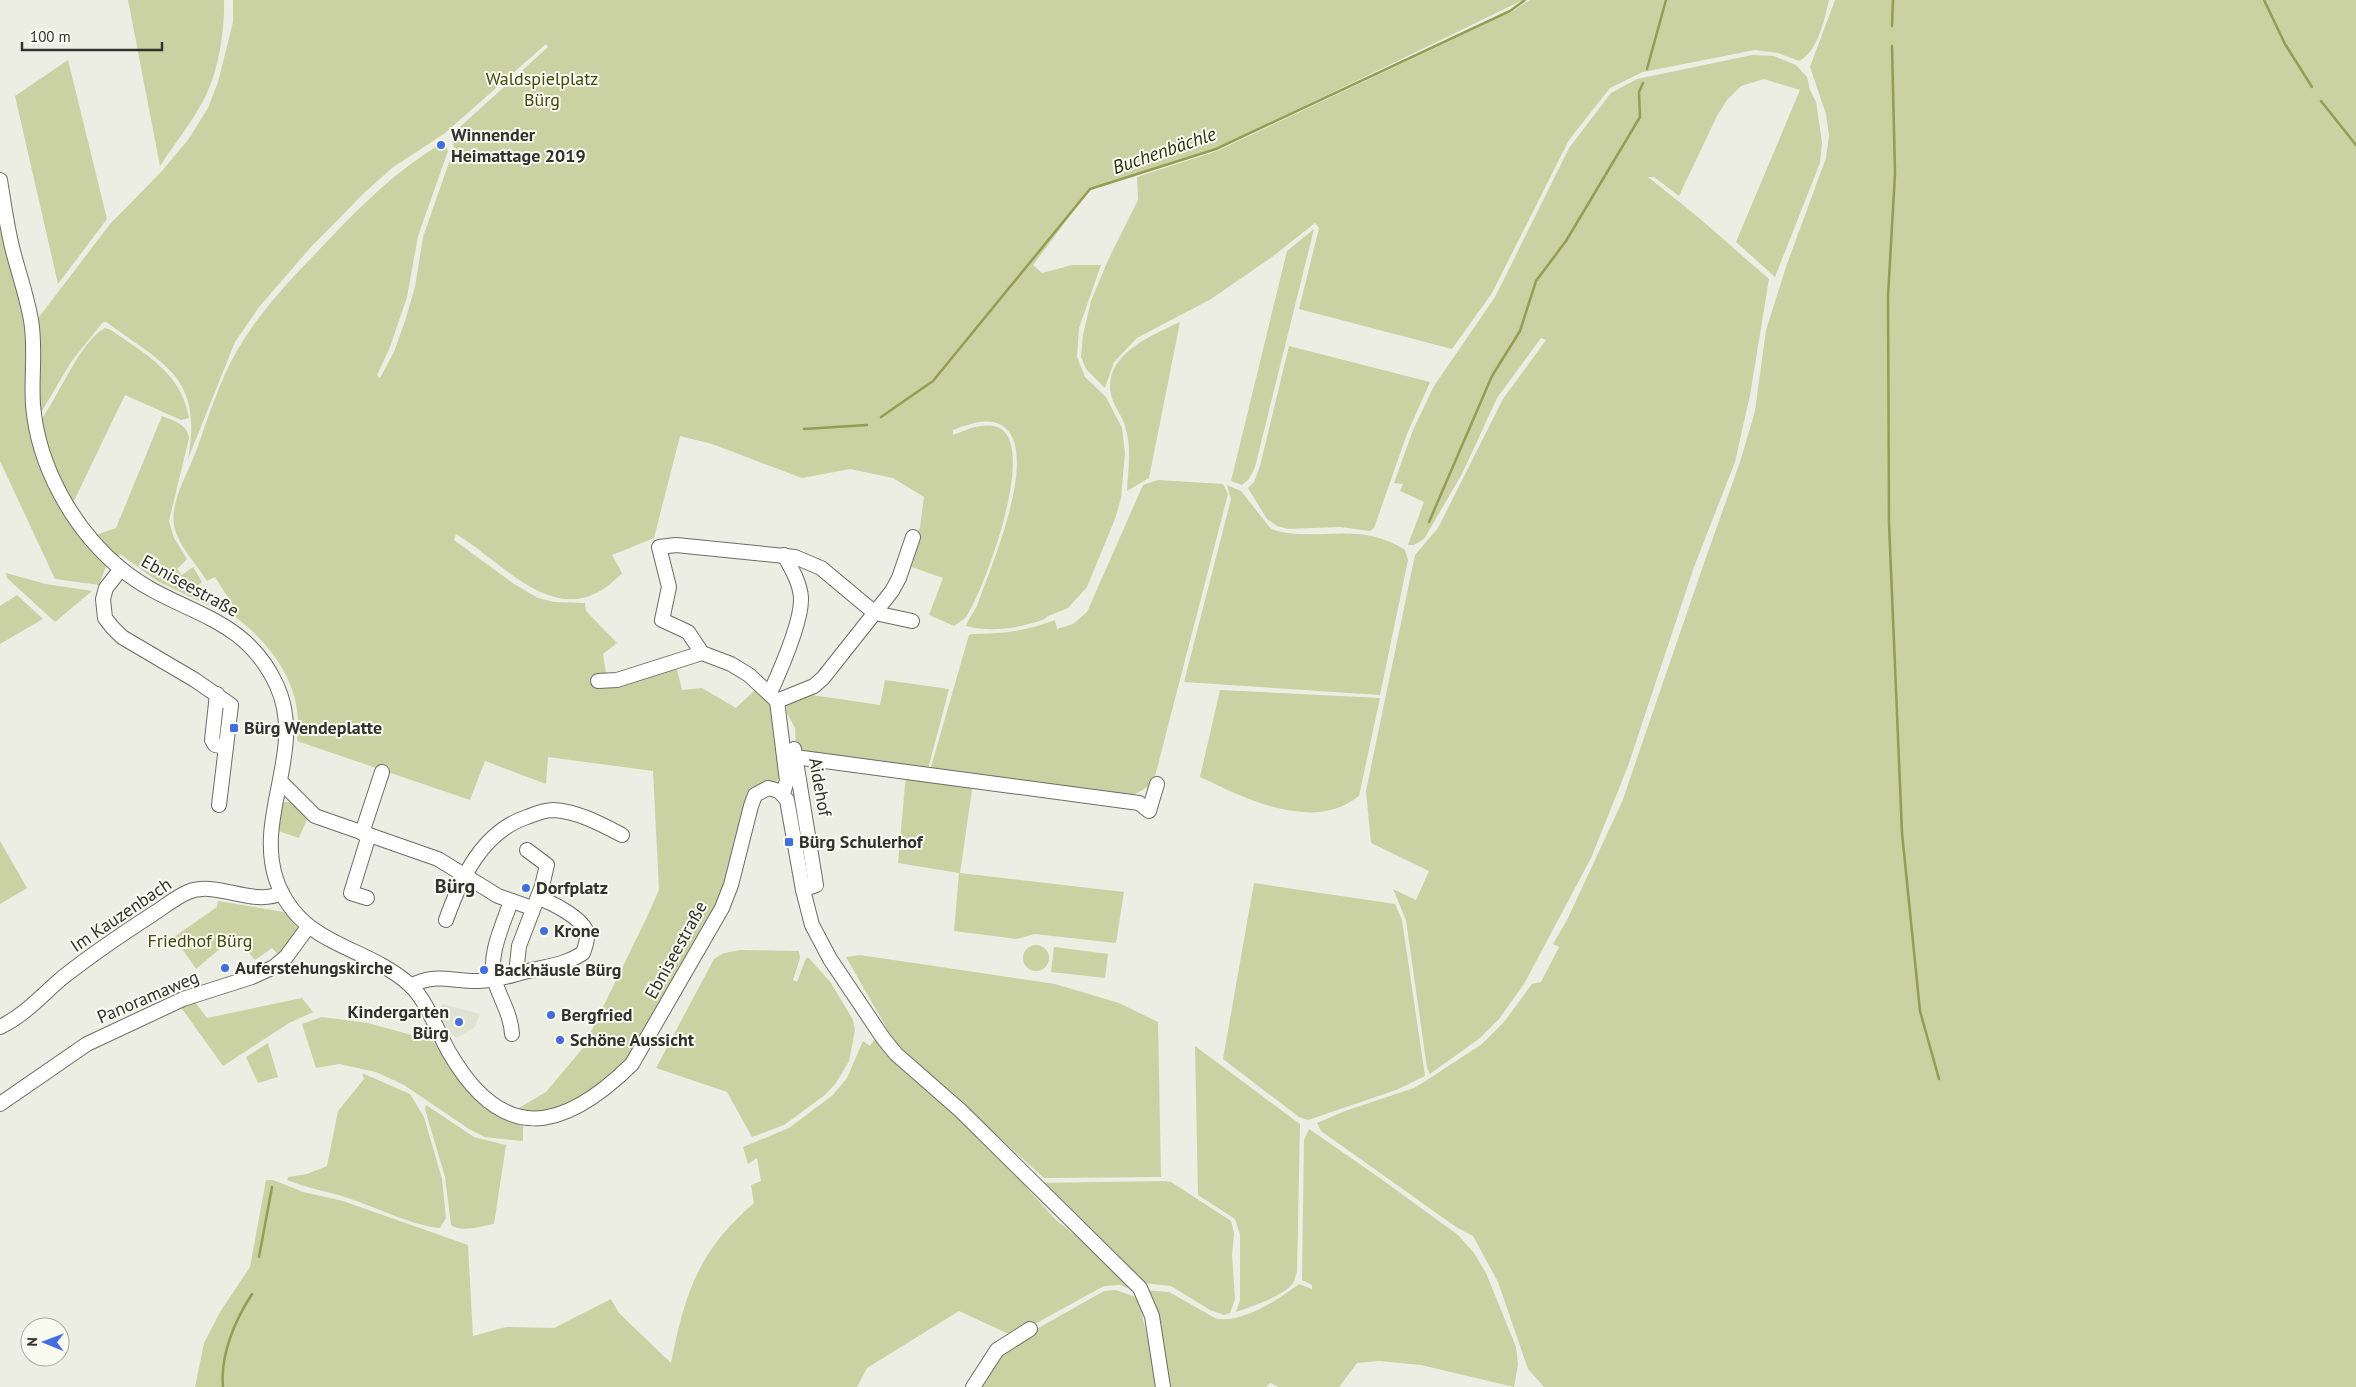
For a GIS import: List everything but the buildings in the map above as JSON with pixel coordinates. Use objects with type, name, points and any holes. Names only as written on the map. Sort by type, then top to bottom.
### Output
[{"type":"street","name":"Ebniseestraße","points":[[0,180],[12,245],[31,319],[34,349],[33,402],[42,448],[61,494],[84,533],[121,569],[145,586],[222,623],[245,640],[257,652],[277,686],[285,708],[286,754],[270,843],[272,861],[282,893],[292,909],[308,927],[389,969],[411,986],[463,1075],[489,1103],[505,1114],[525,1118],[550,1116],[570,1109],[620,1075],[641,1051],[722,908],[731,885],[746,820],[756,795],[768,788],[783,794]]},
{"type":"street","points":[[774,697],[814,686],[875,613],[899,578],[913,537]]},
{"type":"street","points":[[774,697],[731,664],[702,653],[688,632],[662,620],[669,587],[659,547],[676,545],[784,555],[810,562],[821,568],[875,613],[912,620]]},
{"type":"street","points":[[784,555],[795,577],[801,597],[774,697],[780,716],[787,781],[787,787],[783,794],[787,800],[803,890],[810,918],[818,938],[896,1054],[961,1112],[1140,1288],[1152,1316],[1163,1387]]},
{"type":"street","points":[[121,569],[106,588],[103,599],[105,618],[122,637],[217,694],[212,740],[215,745],[226,747],[219,805]]},
{"type":"street","points":[[598,681],[617,680],[702,653]]},
{"type":"street","name":"Aidehof","points":[[780,716],[785,718],[792,730],[816,885],[803,890]]},
{"type":"street","points":[[795,757],[1129,802]]},
{"type":"street","points":[[367,898],[351,893],[382,772]]},
{"type":"street","points":[[281,782],[315,816],[438,859],[510,901],[562,908],[584,928],[587,934],[582,953],[572,960],[495,981],[476,982],[440,977],[422,979],[411,986]]},
{"type":"street","points":[[446,920],[465,876],[491,839],[505,827],[538,813],[552,810],[589,820],[622,835]]},
{"type":"street","points":[[516,974],[519,946],[547,865],[527,850]]},
{"type":"street","name":"Im Kauzenbach","points":[[0,1027],[12,1021],[61,979],[116,938],[188,892],[203,890],[263,898],[273,897],[282,893]]},
{"type":"street","points":[[510,901],[496,945],[494,964],[495,981],[510,1018],[512,1034]]},
{"type":"street","name":"Panoramaweg","points":[[0,1104],[87,1044],[184,999],[252,978],[274,967],[286,957],[308,927]]},
{"type":"street","points":[[973,1387],[997,1350],[1030,1329]]},
{"type":"shaded area","name":"Kindergarten Bürg","points":[[443,1004],[480,1014],[474,1028],[456,1038],[433,1013]]},
{"type":"green space","points":[[128,0],[224,0],[220,52],[213,78],[193,118],[160,166]]},
{"type":"green space","name":"Waldspielplatz Bürg","points":[[233,0],[1523,0],[1216,149],[1090,189],[1033,265],[1042,273],[1072,265],[1101,265],[1079,328],[1077,357],[1085,377],[1106,397],[1122,428],[1125,453],[1121,498],[1115,519],[1087,587],[1068,608],[1045,619],[1016,627],[986,629],[966,626],[978,603],[1002,538],[1015,482],[1017,458],[1013,438],[1001,425],[990,422],[977,423],[953,430],[953,435],[980,426],[997,427],[1009,438],[1013,459],[1011,487],[995,549],[974,602],[966,617],[954,626],[929,615],[943,578],[909,566],[920,527],[924,497],[893,478],[850,469],[802,478],[712,444],[680,436],[654,538],[612,555],[622,573],[600,591],[578,599],[557,598],[536,590],[516,578],[456,534],[454,540],[514,584],[538,598],[554,602],[585,603],[586,611],[617,643],[603,654],[608,686],[677,669],[682,690],[702,688],[736,708],[758,687],[768,696],[781,776],[774,784],[766,784],[727,885],[631,1058],[611,1076],[574,1101],[548,1111],[529,1113],[512,1112],[546,1092],[583,1048],[659,890],[653,771],[548,757],[546,784],[485,761],[470,800],[297,741],[298,722],[296,704],[284,670],[262,641],[234,616],[237,612],[215,577],[207,581],[188,555],[176,533],[173,517],[180,489],[195,454],[219,387],[231,361],[255,323],[274,298],[361,206],[408,166],[444,142],[448,151],[418,236],[407,297],[390,347],[377,375],[380,378],[394,352],[415,287],[423,237],[454,148],[451,135],[548,47],[546,44],[445,133],[392,168],[365,192],[311,247],[259,307],[235,342],[188,459],[191,431],[190,409],[184,391],[175,376],[162,363],[106,322],[103,322],[71,362],[42,411],[38,410],[36,321],[110,224],[161,172],[188,140],[208,108],[218,82],[233,22]]},
{"type":"green space","points":[[1530,0],[1829,0],[1819,35],[1811,51],[1799,61],[1778,53],[1755,50],[1643,72],[1610,88],[1569,140],[1492,293],[1452,349],[1299,309],[1319,228],[1315,223],[1272,257],[1211,299],[1137,338],[1114,362],[1105,388],[1086,369],[1081,357],[1083,335],[1091,301],[1108,260],[1138,200],[1137,177],[1217,151],[1511,12]]},
{"type":"green space","points":[[1835,0],[2356,0],[2356,1387],[1544,1387],[1528,1369],[1498,1282],[1473,1236],[1456,1227],[1321,1131],[1317,1123],[1345,1111],[1414,1088],[1482,1044],[1504,1022],[1532,984],[1541,982],[1559,947],[1553,944],[1567,920],[1622,802],[1740,462],[1755,411],[1766,330],[1787,264],[1826,158],[1829,135],[1826,114],[1810,67]]},
{"type":"green space","points":[[1752,55],[1774,56],[1796,65],[1807,77],[1810,90],[1816,102],[1822,142],[1820,163],[1775,277],[1736,242],[1800,90],[1764,79],[1741,86],[1727,100],[1717,116],[1679,196],[1654,177],[1648,177],[1698,217],[1769,279],[1750,395],[1735,462],[1694,567],[1628,766],[1591,858],[1524,984],[1499,1019],[1480,1038],[1430,1074],[1427,1068],[1406,920],[1393,889],[1416,900],[1429,871],[1371,843],[1366,791],[1415,555],[1438,528],[1503,399],[1546,340],[1541,338],[1497,398],[1462,474],[1424,539],[1414,545],[1408,545],[1424,502],[1400,491],[1403,484],[1394,483],[1413,430],[1434,386],[1495,297],[1569,148],[1611,93],[1637,79]]},
{"type":"green space","points":[[68,60],[107,219],[58,284],[15,96]]},
{"type":"green space","points":[[1314,229],[1255,467],[1249,479],[1242,485],[1231,481],[1287,251]]},
{"type":"green space","points":[[3,231],[25,322],[34,437],[41,466],[55,498],[72,527],[106,566],[99,585],[55,579],[0,461],[0,232]]},
{"type":"green space","points":[[1180,322],[1149,478],[1127,491],[1128,442],[1124,422],[1111,394],[1111,380],[1114,368],[1132,348],[1156,333]]},
{"type":"green space","points":[[105,328],[111,330],[160,366],[178,388],[185,402],[189,418],[181,420],[125,395],[71,507],[58,481],[40,421],[78,357],[96,335]]},
{"type":"green space","points":[[1289,346],[1430,382],[1407,434],[1374,528],[1370,531],[1340,527],[1288,529],[1277,526],[1267,519],[1248,488],[1254,482],[1260,466]]},
{"type":"green space","points":[[162,416],[183,426],[189,438],[169,521],[174,538],[187,559],[177,569],[182,575],[193,567],[202,582],[196,587],[202,597],[209,593],[215,602],[214,608],[157,581],[120,554],[115,559],[93,536],[116,528]]},
{"type":"green space","points":[[1158,480],[1223,484],[1228,494],[1153,784],[1126,799],[934,774],[931,767],[969,635],[1014,631],[1055,620],[1057,629],[1073,624],[1087,612],[1143,485]]},
{"type":"green space","points":[[1227,485],[1241,491],[1271,529],[1287,533],[1370,536],[1388,541],[1405,550],[1408,560],[1380,695],[1184,682],[1231,499]]},
{"type":"green space","points":[[6,573],[46,584],[92,591],[55,622],[7,578]]},
{"type":"green space","points":[[17,595],[43,619],[0,644],[0,606]]},
{"type":"green space","points":[[885,680],[949,689],[927,773],[806,757],[796,746],[795,728],[787,713],[786,704],[805,694],[880,705]]},
{"type":"green space","points":[[1220,690],[1380,698],[1359,796],[1341,807],[1321,812],[1300,812],[1280,809],[1259,802],[1200,777]]},
{"type":"green space","points":[[906,774],[973,783],[960,873],[1124,892],[1116,943],[1035,934],[1017,939],[954,931],[959,873],[898,863]]},
{"type":"green space","points":[[290,802],[307,819],[299,838],[278,831],[282,804]]},
{"type":"green space","points":[[0,841],[27,888],[0,904]]},
{"type":"green space","points":[[1254,883],[1395,904],[1402,920],[1425,1076],[1396,1090],[1308,1120],[1299,1117],[1223,1059]]},
{"type":"green space","name":"Friedhof Bürg","points":[[218,901],[284,912],[298,929],[286,948],[278,954],[272,948],[255,960],[235,936],[196,969],[174,937],[217,907]]},
{"type":"green space","points":[[1036,945],[1045,949],[1049,958],[1045,967],[1036,971],[1027,967],[1023,958],[1027,949]]},
{"type":"green space","points":[[1054,947],[1108,954],[1105,978],[1051,972]]},
{"type":"green space","points":[[740,950],[799,951],[800,958],[793,980],[797,982],[806,958],[809,958],[831,983],[853,1020],[855,1030],[849,1061],[836,1083],[825,1095],[784,1125],[752,1137],[727,1092],[656,1068],[714,959],[724,953]]},
{"type":"green space","points":[[860,955],[1055,984],[1119,1003],[1158,1022],[1161,1177],[1044,1178],[900,1048],[846,957]]},
{"type":"green space","points":[[192,998],[207,1018],[302,998],[313,1012],[289,1023],[223,1066],[178,1003]]},
{"type":"green space","points":[[322,1017],[368,1023],[433,1041],[469,1093],[496,1115],[523,1123],[523,1141],[485,1137],[469,1129],[404,1085],[376,1072],[339,1064],[316,1068],[302,1024]]},
{"type":"green space","points":[[876,1037],[986,1143],[1055,1219],[1104,1259],[1135,1291],[1120,1285],[1104,1286],[1013,1336],[959,1311],[867,1368],[857,1387],[195,1387],[204,1343],[220,1312],[250,1267],[266,1180],[273,1180],[303,1192],[343,1201],[468,1245],[473,1336],[506,1327],[554,1328],[611,1299],[619,1313],[671,1363],[682,1315],[697,1275],[719,1238],[754,1203],[751,1185],[761,1181],[757,1158],[748,1164],[743,1147],[789,1128],[833,1095],[847,1078],[863,1041],[870,1046]]},
{"type":"green space","points":[[268,1043],[278,1077],[258,1083],[246,1057]]},
{"type":"green space","points":[[1195,1046],[1300,1124],[1297,1271],[1295,1279],[1289,1288],[1283,1292],[1236,1312],[1240,1300],[1240,1234],[1235,1219],[1198,1195]]},
{"type":"green space","points":[[362,1073],[410,1094],[424,1117],[442,1179],[446,1218],[440,1228],[421,1225],[346,1197],[287,1180],[288,1177],[307,1174],[327,1166],[338,1111],[364,1079]]},
{"type":"green space","points":[[426,1105],[474,1137],[506,1145],[494,1224],[466,1229],[451,1225],[445,1177],[425,1109]]},
{"type":"green space","points":[[1309,1129],[1458,1235],[1474,1253],[1486,1273],[1516,1347],[1518,1365],[1514,1387],[1421,1365],[1379,1361],[1357,1363],[1339,1387],[1279,1387],[1270,1383],[1266,1387],[1168,1387],[1144,1290],[1169,1292],[1215,1318],[1225,1319],[1236,1318],[1259,1309],[1299,1284],[1312,1289],[1312,1285],[1302,1280],[1304,1140]]},
{"type":"green space","points":[[1171,1182],[1231,1221],[1234,1233],[1232,1255],[1235,1299],[1230,1313],[1224,1315],[1210,1310],[1171,1286],[1143,1283],[1037,1183]]},
{"type":"green space","points":[[1116,1290],[1138,1298],[1159,1387],[978,1387],[1004,1350],[1019,1339],[1104,1291]]},
{"type":"waterway","name":"Buchenbächle","points":[[881,417],[933,381],[1090,189],[1216,149],[1510,11],[1525,0]]},
{"type":"waterway","points":[[1647,69],[1666,0]]},
{"type":"waterway","points":[[1892,26],[1893,0]]},
{"type":"waterway","name":"Buchenbächle","points":[[2264,0],[2285,44],[2312,87]]},
{"type":"waterway","points":[[1892,46],[1895,174],[1888,296],[1889,523],[1902,833],[1920,1011],[1939,1079]]},
{"type":"waterway","points":[[1429,522],[1492,376],[1520,331],[1536,281],[1566,241],[1640,117],[1639,92],[1643,83]]},
{"type":"waterway","name":"Buchenbächle","points":[[2321,101],[2356,145]]},
{"type":"waterway","name":"Buchenbächle","points":[[804,429],[867,425]]},
{"type":"waterway","points":[[259,1257],[272,1187]]},
{"type":"waterway","points":[[223,1387],[226,1350],[240,1315],[252,1294]]},
{"type":"place","name":"Winnender Heimattage 2019","points":[[441,145]]},
{"type":"place","name":"Bürg Wendeplatte","points":[[234,728]]},
{"type":"place","name":"Bürg Schulerhof","points":[[789,842]]},
{"type":"place","name":"Dorfplatz","points":[[526,888]]},
{"type":"place","name":"Krone","points":[[544,931]]},
{"type":"place","name":"Auferstehungskirche","points":[[225,968]]},
{"type":"place","name":"Backhäusle Bürg","points":[[484,970]]},
{"type":"place","name":"Bergfried","points":[[551,1015]]},
{"type":"place","name":"Kindergarten Bürg","points":[[459,1022]]},
{"type":"place","name":"Schöne Aussicht","points":[[560,1040]]},
{"type":"district","name":"Bürg","points":[[455,886]]}]
